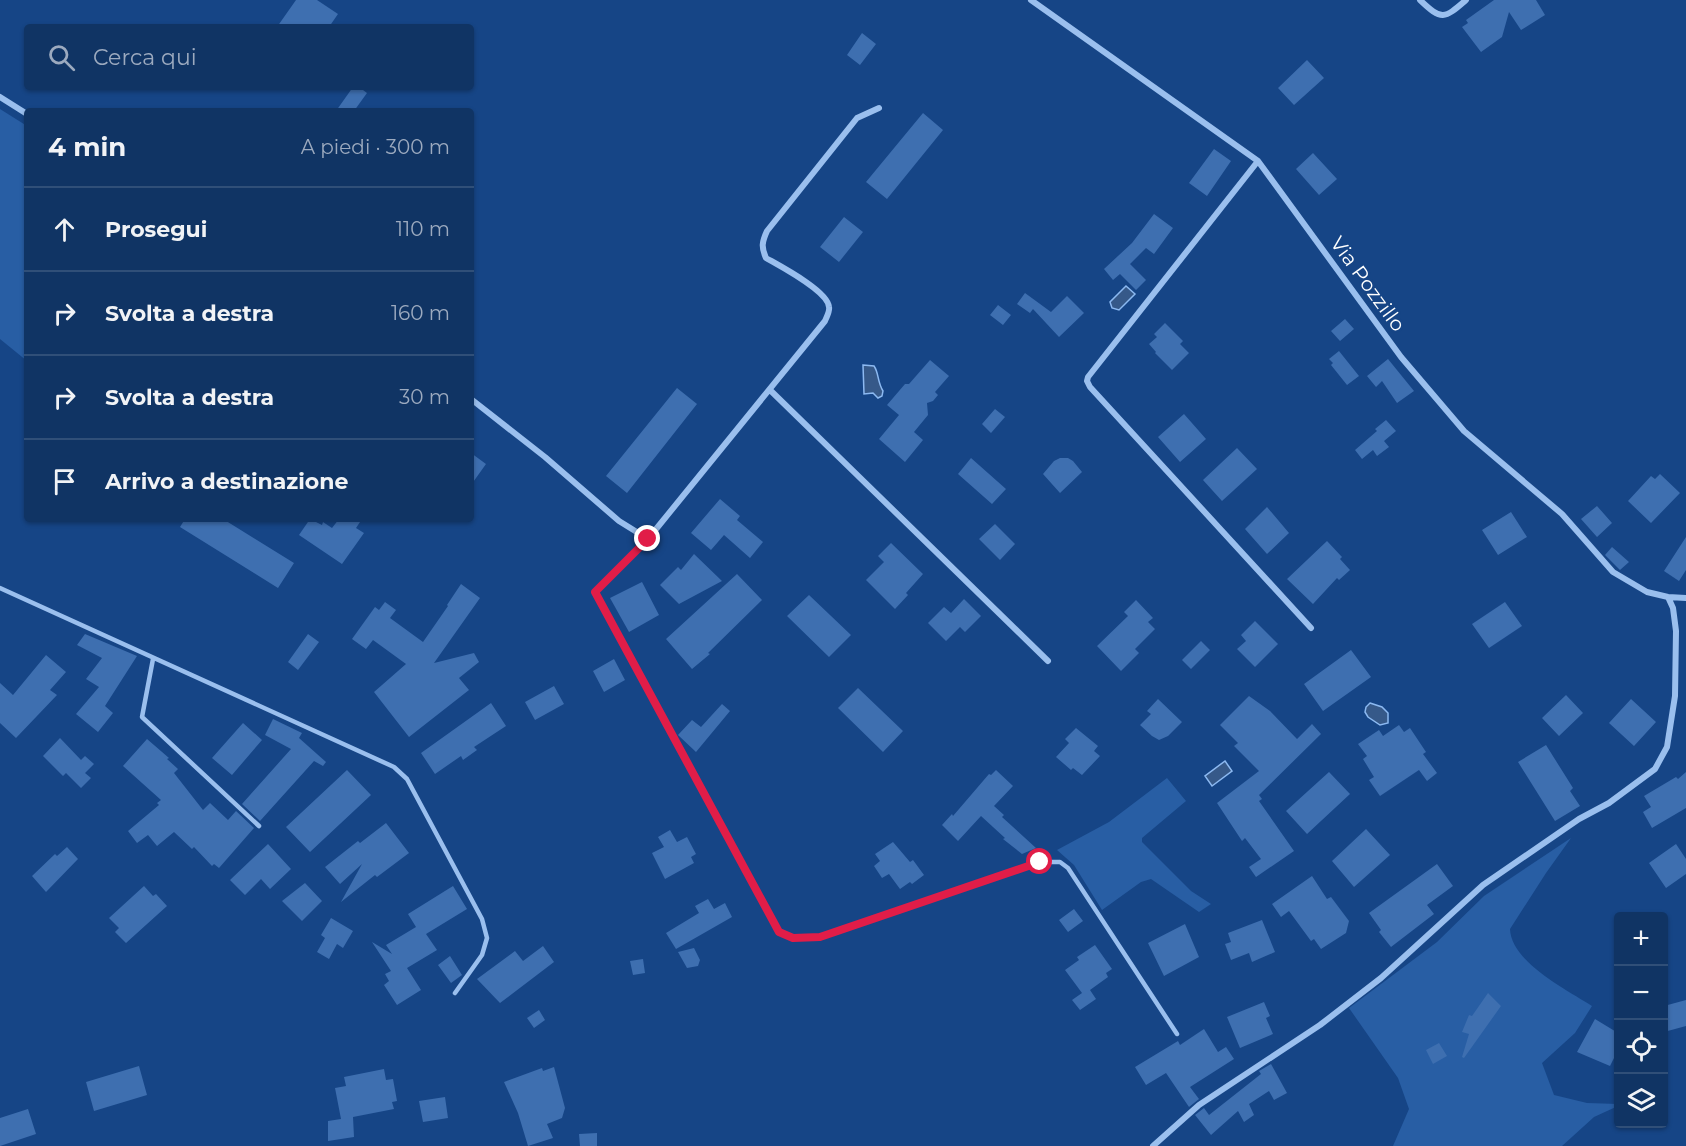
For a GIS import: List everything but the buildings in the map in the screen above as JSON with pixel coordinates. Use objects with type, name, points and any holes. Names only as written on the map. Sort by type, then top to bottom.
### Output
[{"type":"street","name":"Via Pozzillo","points":[[1031,0],[1258,161],[1401,357],[1464,431],[1562,514],[1613,572],[1641,589],[1668,597],[1686,598]]},
{"type":"street","points":[[1420,0],[1434,13],[1448,16],[1466,0]]},
{"type":"street","points":[[0,97],[24,112]]},
{"type":"street","points":[[474,401],[545,457],[619,521],[648,539],[825,321],[830,309],[827,300],[819,292],[766,258],[762,250],[762,241],[767,231],[858,118],[879,108]]},
{"type":"street","points":[[1258,161],[1087,381],[1098,396],[1311,628]]},
{"type":"street","points":[[770,390],[1048,661]]},
{"type":"street","points":[[1153,1146],[1199,1105],[1320,1025],[1381,978],[1483,885],[1579,819],[1609,803],[1655,769],[1667,747],[1675,696],[1676,631],[1673,608],[1668,597]]},
{"type":"lane","points":[[648,539],[595,592],[779,932],[793,938],[820,937],[1040,862],[1060,862],[1068,868],[1177,1034]]},
{"type":"lane","points":[[0,588],[394,767],[407,779],[482,919],[487,938],[482,954],[455,993]]},
{"type":"lane","points":[[153,659],[142,717],[258,826]]},
{"type":"shaded area","points":[[0,109],[24,124],[24,359],[0,339]]},
{"type":"shaded area","points":[[1126,286],[1135,294],[1119,310],[1112,308],[1110,302]]},
{"type":"shaded area","points":[[863,365],[874,366],[883,391],[882,396],[878,398],[873,393],[864,394]]},
{"type":"shaded area","points":[[1370,703],[1382,707],[1388,713],[1388,723],[1380,725],[1368,717],[1365,712]]},
{"type":"shaded area","points":[[1225,761],[1232,771],[1212,786],[1205,776]]},
{"type":"shaded area","points":[[1167,778],[1186,801],[1142,838],[1142,842],[1191,891],[1211,904],[1199,912],[1151,879],[1141,882],[1102,910],[1074,865],[1057,850],[1109,822]]},
{"type":"shaded area","points":[[1571,838],[1510,929],[1513,941],[1530,964],[1592,1006],[1575,1033],[1542,1063],[1554,1095],[1587,1103],[1614,1104],[1614,1108],[1594,1117],[1562,1146],[1393,1146],[1409,1109],[1398,1078],[1349,1008],[1437,942],[1484,896]]},
{"type":"route","points":[[648,539],[595,592],[779,932],[793,938],[820,937],[1040,862]]}]
